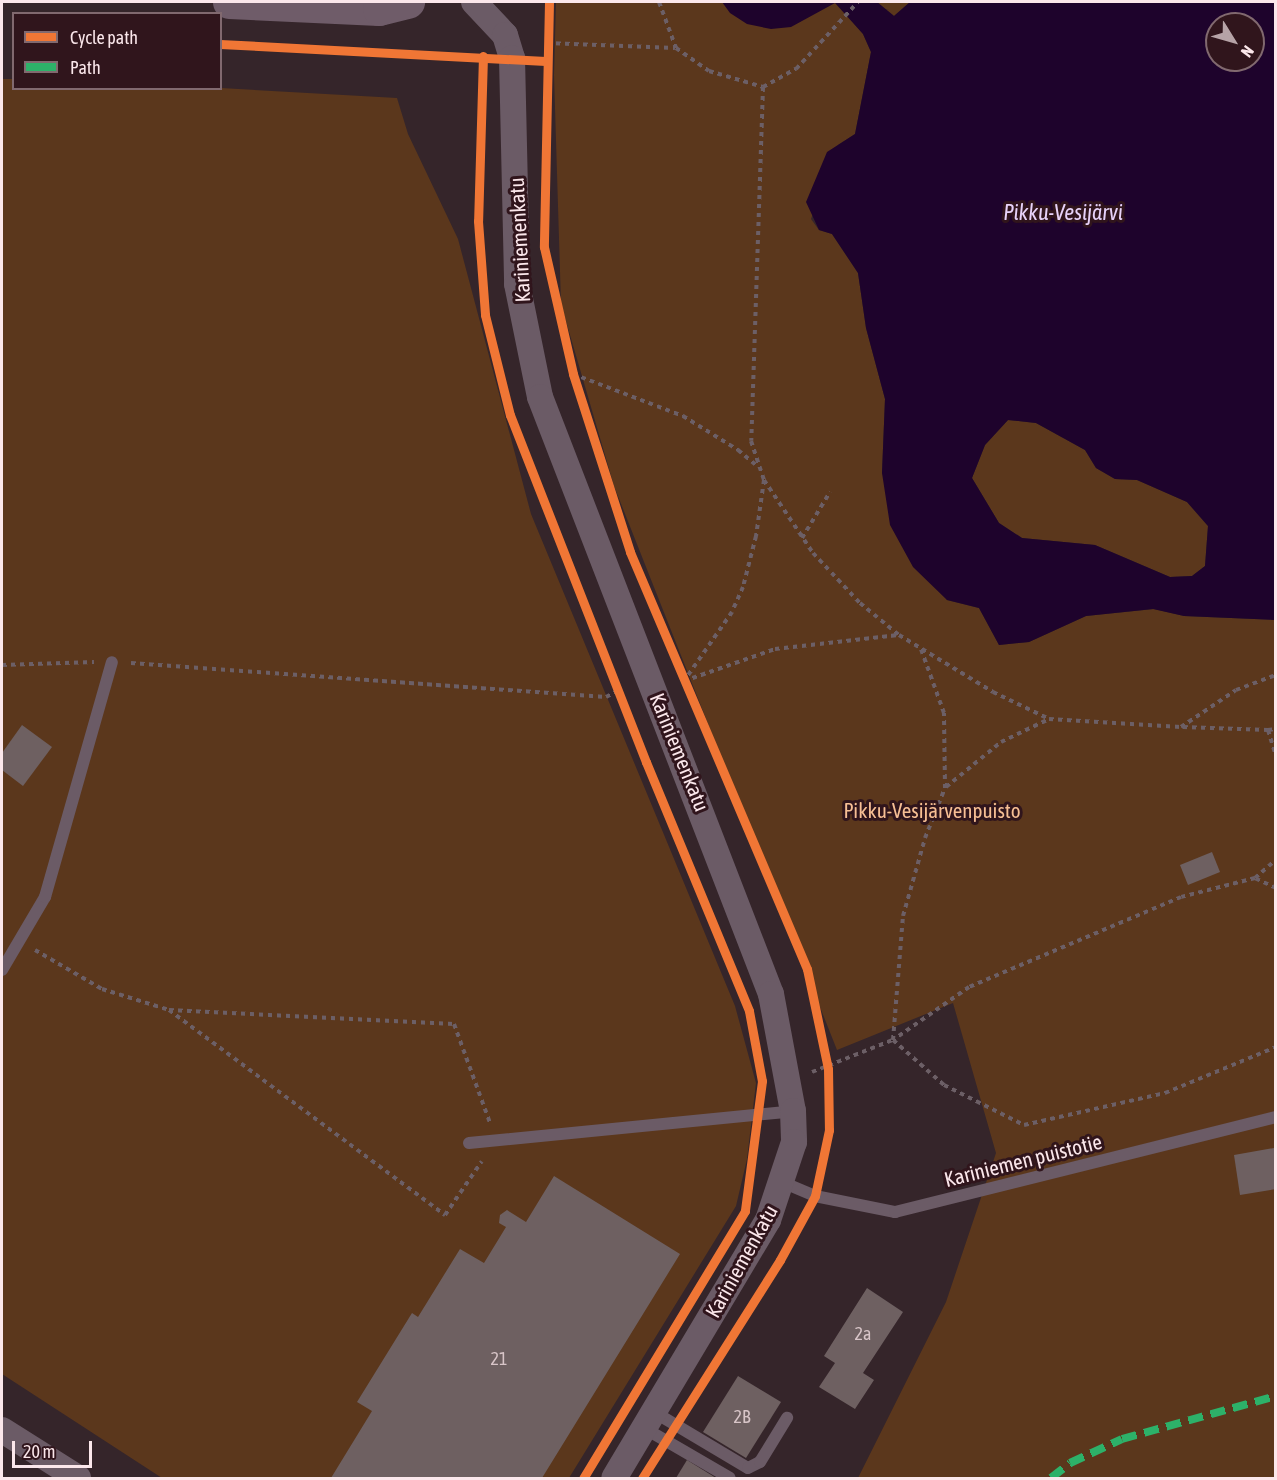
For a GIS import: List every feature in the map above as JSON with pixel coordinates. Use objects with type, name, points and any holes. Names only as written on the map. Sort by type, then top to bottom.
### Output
[{"type":"main road","points":[[229,2],[362,9],[379,9],[408,2]]},
{"type":"street","name":"Kariniemenkatu","points":[[474,2],[505,35],[512,58],[517,285],[540,397],[771,994],[793,1111],[794,1142],[782,1182],[755,1244],[614,1479]]},
{"type":"street","points":[[2,1430],[78,1479]]},
{"type":"lane","points":[[2,970],[45,897],[112,662]]},
{"type":"lane","points":[[469,1143],[793,1111]]},
{"type":"lane","name":"Kariniemen puistotie","points":[[782,1182],[815,1196],[895,1212],[1275,1117]]},
{"type":"lane","points":[[649,1420],[748,1468],[760,1462],[787,1418]]},
{"type":"lane","points":[[649,1420],[730,1479]]},
{"type":"path","points":[[659,2],[676,48],[709,71],[763,87],[796,69],[858,2]]},
{"type":"path","points":[[548,33],[547,48],[676,48]]},
{"type":"path","points":[[763,87],[751,441],[764,480],[802,538],[860,603],[899,635],[993,692],[1049,719],[1181,727],[1275,729]]},
{"type":"path","points":[[570,363],[576,386]]},
{"type":"path","points":[[573,374],[683,416],[738,450],[758,467]]},
{"type":"path","points":[[684,681],[732,612],[743,587],[756,536],[764,480]]},
{"type":"path","points":[[802,538],[830,492]]},
{"type":"path","points":[[684,681],[805,642],[899,635]]},
{"type":"path","points":[[893,1040],[903,916],[925,838],[945,788],[944,713],[920,649]]},
{"type":"path","points":[[2,665],[112,662],[606,697],[620,694],[614,679]]},
{"type":"path","points":[[679,670],[688,691]]},
{"type":"path","points":[[1181,727],[1236,690],[1275,675]]},
{"type":"path","points":[[945,788],[1001,742],[1049,719]]},
{"type":"path","points":[[1268,730],[1275,756]]},
{"type":"path","points":[[788,1076],[828,1074],[893,1040],[969,987],[1181,897],[1255,878],[1275,860]]},
{"type":"path","points":[[1255,878],[1275,888]]},
{"type":"path","points":[[19,941],[102,989],[169,1010],[454,1024],[497,1141],[445,1215],[169,1010]]},
{"type":"path","points":[[893,1040],[944,1085],[1024,1125],[1165,1093],[1275,1047]]},
{"type":"path","points":[[827,1057],[828,1074]]},
{"type":"green space","name":"Pikku-Vesijärvenpuisto","points":[[556,2],[836,2],[863,34],[871,52],[855,134],[838,145],[811,219],[819,230],[832,234],[858,273],[866,328],[885,399],[882,473],[947,600],[979,608],[999,645],[1029,642],[1086,616],[1154,609],[1184,616],[1275,620],[1275,1478],[858,1478],[946,1302],[996,1153],[953,1003],[837,1050],[614,486],[561,304],[554,75]]},
{"type":"green space","points":[[877,2],[910,2],[894,16]]},
{"type":"green space","points":[[2,79],[12,79],[12,90],[222,90],[222,88],[397,98],[408,134],[458,239],[531,514],[735,1006],[756,1083],[747,1159],[736,1206],[569,1478],[162,1478],[2,1374]]},
{"type":"green space","points":[[1008,420],[1036,423],[1085,450],[1096,468],[1115,479],[1137,480],[1187,502],[1208,526],[1205,566],[1192,576],[1170,577],[1095,545],[1022,538],[999,523],[972,478],[985,445]]},
{"type":"water","name":"Pikku-Vesijärvi","points":[[722,2],[877,2],[894,16],[910,2],[1275,2],[1275,620],[1184,616],[1153,609],[1086,616],[1029,642],[999,645],[979,608],[947,600],[913,567],[890,525],[882,473],[885,399],[866,328],[858,273],[832,234],[819,230],[806,202],[827,152],[855,134],[871,52],[863,34],[835,3],[791,27],[771,29],[747,24],[730,13]],"holes":[[[1008,420],[1036,423],[1085,450],[1096,468],[1115,479],[1137,480],[1187,502],[1208,526],[1205,566],[1192,576],[1170,577],[1095,545],[1022,538],[999,523],[972,478],[985,445]]]},
{"type":"building","points":[[22,725],[52,747],[23,786],[2,770],[2,753]]},
{"type":"building","points":[[1212,852],[1220,872],[1188,885],[1180,865]]},
{"type":"building","points":[[1274,1148],[1276,1189],[1240,1195],[1234,1155]]},
{"type":"building","points":[[554,1176],[680,1254],[542,1478],[331,1478],[372,1411],[357,1402],[412,1313],[418,1317],[460,1249],[484,1263],[506,1227],[499,1223],[500,1215],[507,1210],[526,1222]]},
{"type":"building","points":[[867,1288],[903,1312],[863,1373],[874,1380],[855,1409],[819,1387],[835,1363],[824,1356]]},
{"type":"building","points":[[738,1376],[781,1402],[746,1458],[703,1432]]},
{"type":"building","points":[[687,1460],[716,1478],[676,1478]]},
{"type":"marked path","points":[[1051,1478],[1070,1463],[1122,1439],[1276,1396]]},
{"type":"cycle path","points":[[549,2],[544,247],[573,374],[630,552],[807,969],[828,1069],[829,1130],[815,1196],[780,1260],[642,1478]]},
{"type":"cycle path","points":[[222,44],[546,61]]},
{"type":"cycle path","points":[[483,56],[478,221],[485,315],[510,415],[646,762],[749,1011],[762,1081],[745,1211],[583,1478]]}]
